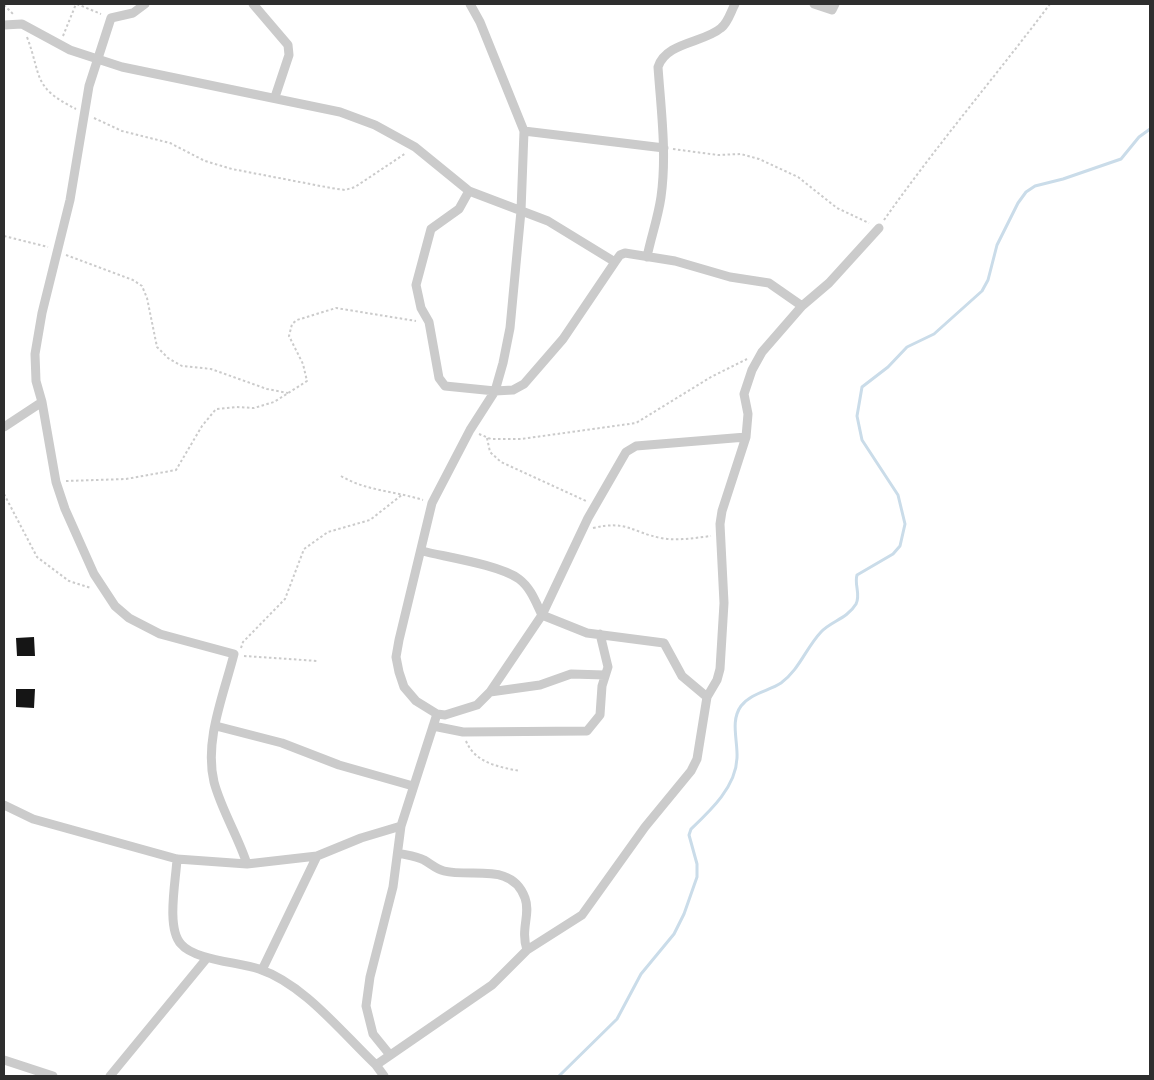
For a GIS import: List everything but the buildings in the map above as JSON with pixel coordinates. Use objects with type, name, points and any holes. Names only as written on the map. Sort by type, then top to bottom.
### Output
[{"type":"street","points":[[144,4],[133,13],[110,18],[95,59],[83,113],[70,200],[46,295],[35,354],[36,381],[42,402],[56,482],[84,553],[101,587],[115,606],[143,626],[160,634],[234,654],[212,740],[211,765],[214,784],[239,840],[247,864]]},
{"type":"street","points":[[253,4],[288,45],[289,55],[275,98]]},
{"type":"street","points":[[470,4],[480,22],[524,131],[521,211],[510,328],[495,391],[470,430],[432,504],[396,657],[404,687],[416,701],[437,714],[446,715],[477,704],[490,692],[542,615],[581,531],[618,462],[626,452],[636,446],[746,437]]},
{"type":"street","points":[[647,257],[661,196],[664,148],[658,67],[660,60],[672,51],[722,28],[734,4]]},
{"type":"street","points":[[814,4],[832,10],[835,4]]},
{"type":"street","points":[[4,25],[22,24],[60,46],[95,59],[170,78],[347,114],[391,132],[415,147],[469,191],[548,222],[615,262]]},
{"type":"street","points":[[524,131],[664,148]]},
{"type":"street","points":[[469,191],[459,209],[435,225],[429,234],[416,286],[421,308],[429,322],[442,384],[451,388],[495,391],[513,390],[524,384],[563,339],[620,255],[625,253],[769,283],[802,306]]},
{"type":"street","points":[[376,1065],[492,985],[527,950],[582,915],[644,827],[691,771],[697,759],[707,697],[717,680],[720,669],[724,603],[720,535],[722,511],[746,437],[748,414],[744,394],[746,384],[762,352],[802,306],[829,283],[879,228]]},
{"type":"street","points":[[4,427],[42,402]]},
{"type":"street","points":[[422,551],[506,572],[520,580],[530,590],[542,615],[587,632],[664,643],[682,676],[707,697]]},
{"type":"street","points":[[433,726],[462,732],[587,731],[600,715],[608,660],[600,634]]},
{"type":"street","points":[[490,692],[540,685],[571,674],[605,675]]},
{"type":"street","points":[[390,1054],[373,1034],[366,1006],[370,977],[393,887],[402,826],[437,714]]},
{"type":"street","points":[[216,726],[282,743],[339,765],[413,786]]},
{"type":"street","points":[[4,805],[33,819],[177,859],[247,864],[317,856],[361,838],[402,826]]},
{"type":"street","points":[[398,853],[423,860],[442,870],[502,875],[514,879],[525,898],[526,912],[523,938],[527,950]]},
{"type":"street","points":[[262,970],[317,856]]},
{"type":"street","points":[[177,859],[173,912],[174,934],[180,944],[188,951],[207,958],[232,961],[275,975],[296,989],[376,1065],[384,1076]]},
{"type":"street","points":[[110,1076],[207,958]]},
{"type":"street","points":[[4,1060],[54,1076]]},
{"type":"path","points":[[60,46],[76,4],[110,18]]},
{"type":"path","points":[[664,148],[718,155],[747,155],[798,177],[837,208],[879,228],[922,166],[992,81],[1050,4]]},
{"type":"path","points":[[22,24],[33,52],[39,79],[46,90],[60,101],[122,131],[170,144],[198,158],[223,166],[345,190],[369,180],[415,147]]},
{"type":"path","points":[[4,236],[44,246],[133,280],[142,286],[147,298],[157,347],[168,358],[182,366],[211,369],[258,386],[288,393]]},
{"type":"path","points":[[56,482],[126,479],[176,470],[202,426],[216,409],[236,406],[254,408],[274,402],[307,381],[303,364],[289,336],[292,324],[297,320],[336,308],[429,322]]},
{"type":"path","points":[[470,430],[486,438],[545,436],[636,423],[711,377],[762,352]]},
{"type":"path","points":[[486,438],[490,452],[501,462],[595,505]]},
{"type":"path","points":[[341,476],[366,488],[403,494],[432,504]]},
{"type":"path","points":[[4,494],[37,557],[69,581],[88,587],[101,587]]},
{"type":"path","points":[[318,662],[239,655],[243,642],[285,599],[304,549],[328,532],[370,520],[403,494]]},
{"type":"path","points":[[581,531],[616,525],[630,526],[648,535],[683,540],[720,535]]},
{"type":"path","points":[[462,732],[468,748],[478,758],[494,765],[520,771]]},
{"type":"waterway","points":[[559,1076],[617,1019],[641,974],[674,934],[684,914],[697,877],[697,864],[689,835],[691,829],[721,798],[732,779],[736,769],[737,758],[735,725],[741,706],[750,698],[781,683],[793,672],[821,632],[844,617],[856,604],[858,597],[857,575],[893,554],[900,546],[905,524],[898,495],[862,440],[857,416],[862,387],[888,367],[907,347],[934,334],[982,291],[988,280],[997,245],[1018,203],[1026,192],[1035,186],[1063,179],[1121,159],[1139,137],[1150,129]]}]
